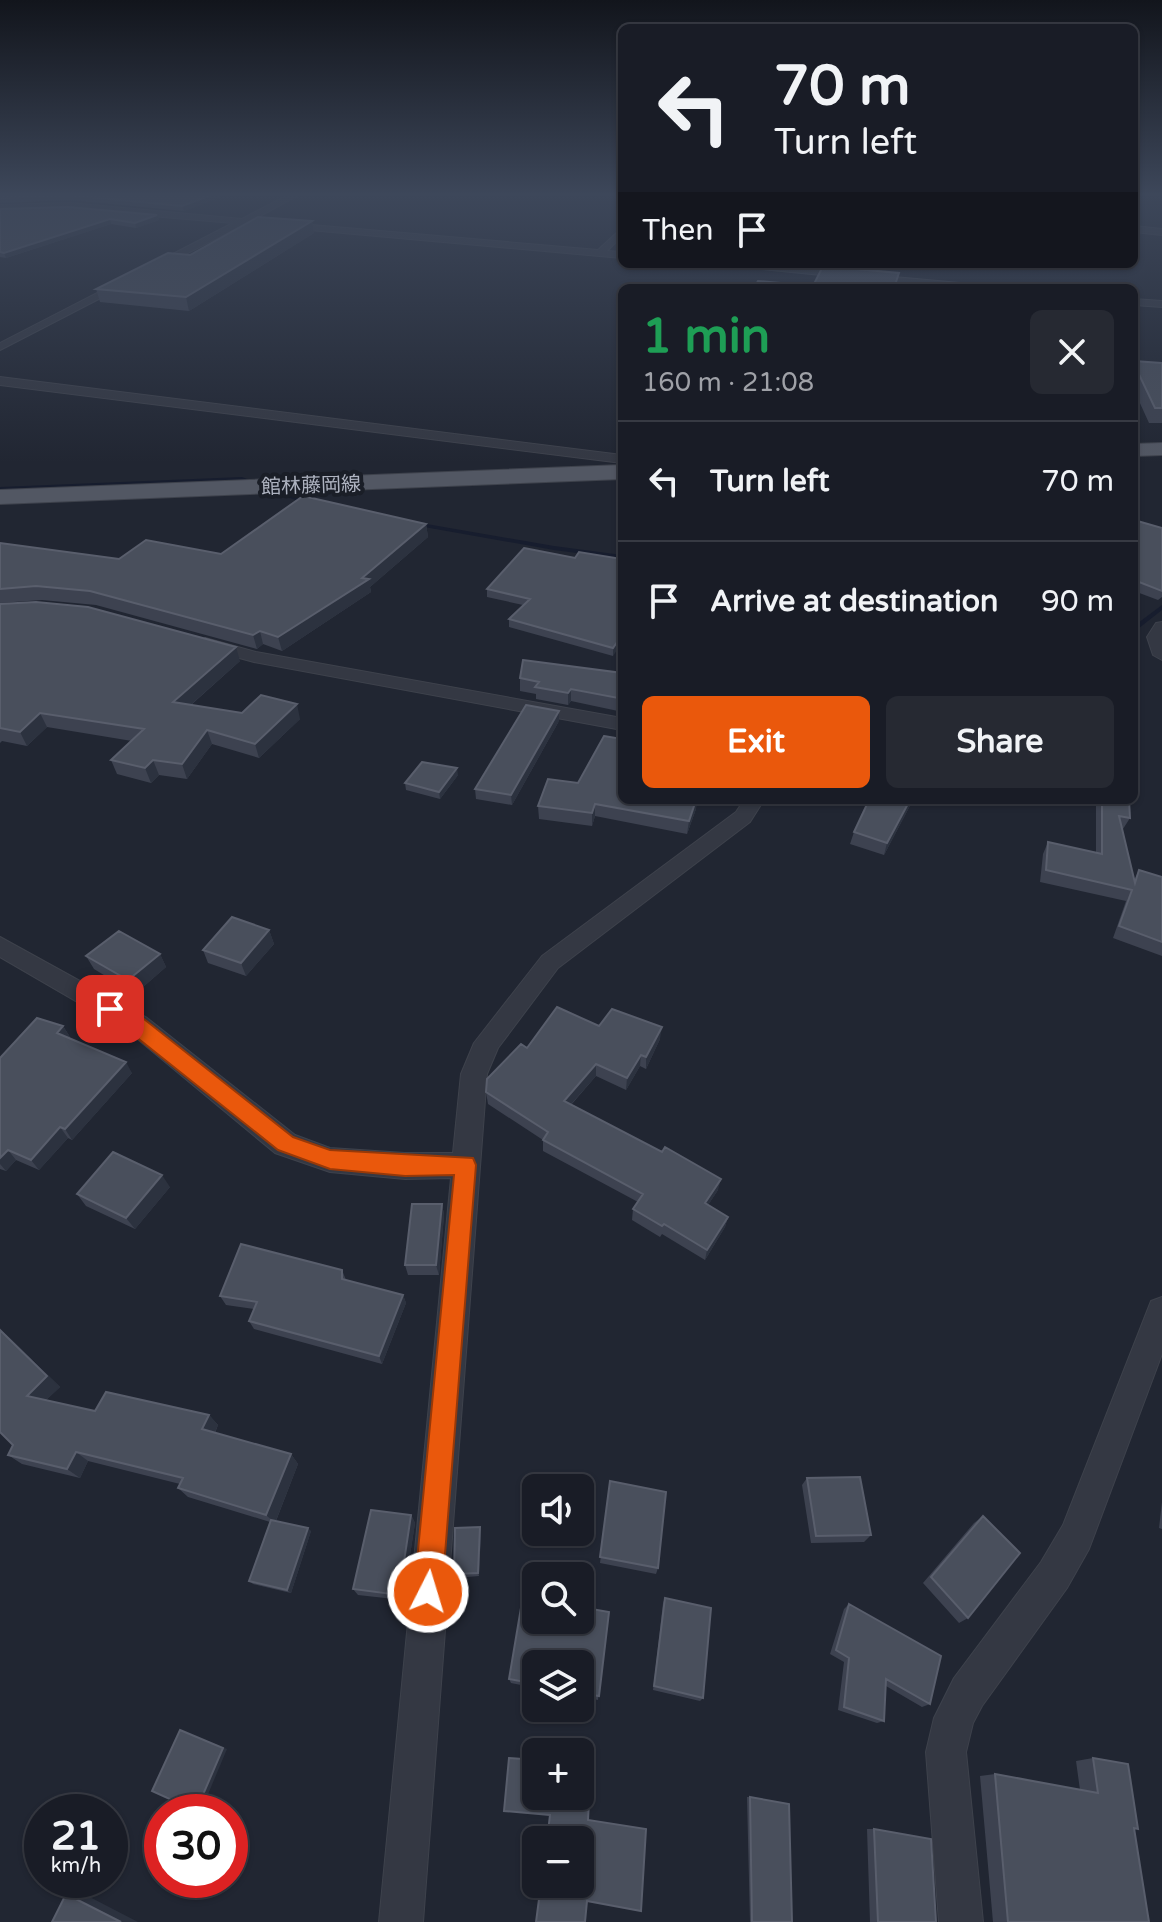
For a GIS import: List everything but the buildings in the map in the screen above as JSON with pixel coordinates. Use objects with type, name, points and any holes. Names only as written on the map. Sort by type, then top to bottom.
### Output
[{"type":"main road","points":[[1138,450],[1162,449]]},
{"type":"main road","name":"館林藤岡線","points":[[0,497],[618,472]]},
{"type":"street","points":[[0,347],[123,284]]},
{"type":"street","points":[[1138,302],[1162,304]]},
{"type":"street","points":[[0,381],[618,458]]},
{"type":"street","points":[[1162,627],[1156,637],[1162,655]]},
{"type":"street","points":[[184,637],[254,657],[618,723]]},
{"type":"street","points":[[401,1922],[474,1074],[487,1043],[550,962],[743,817],[751,804]]},
{"type":"street","points":[[0,946],[138,1025],[285,1144],[330,1160],[405,1166],[466,1165]]},
{"type":"street","points":[[961,1922],[946,1752],[954,1718],[968,1692],[1054,1575],[1076,1536],[1162,1312]]},
{"type":"waterway","points":[[0,489],[242,479],[309,503]]},
{"type":"waterway","points":[[415,524],[618,556]]},
{"type":"waterway","points":[[1138,627],[1162,607]]},
{"type":"route","points":[[110,1009],[138,1025],[285,1144],[330,1160],[405,1166],[466,1165],[428,1592]]}]
